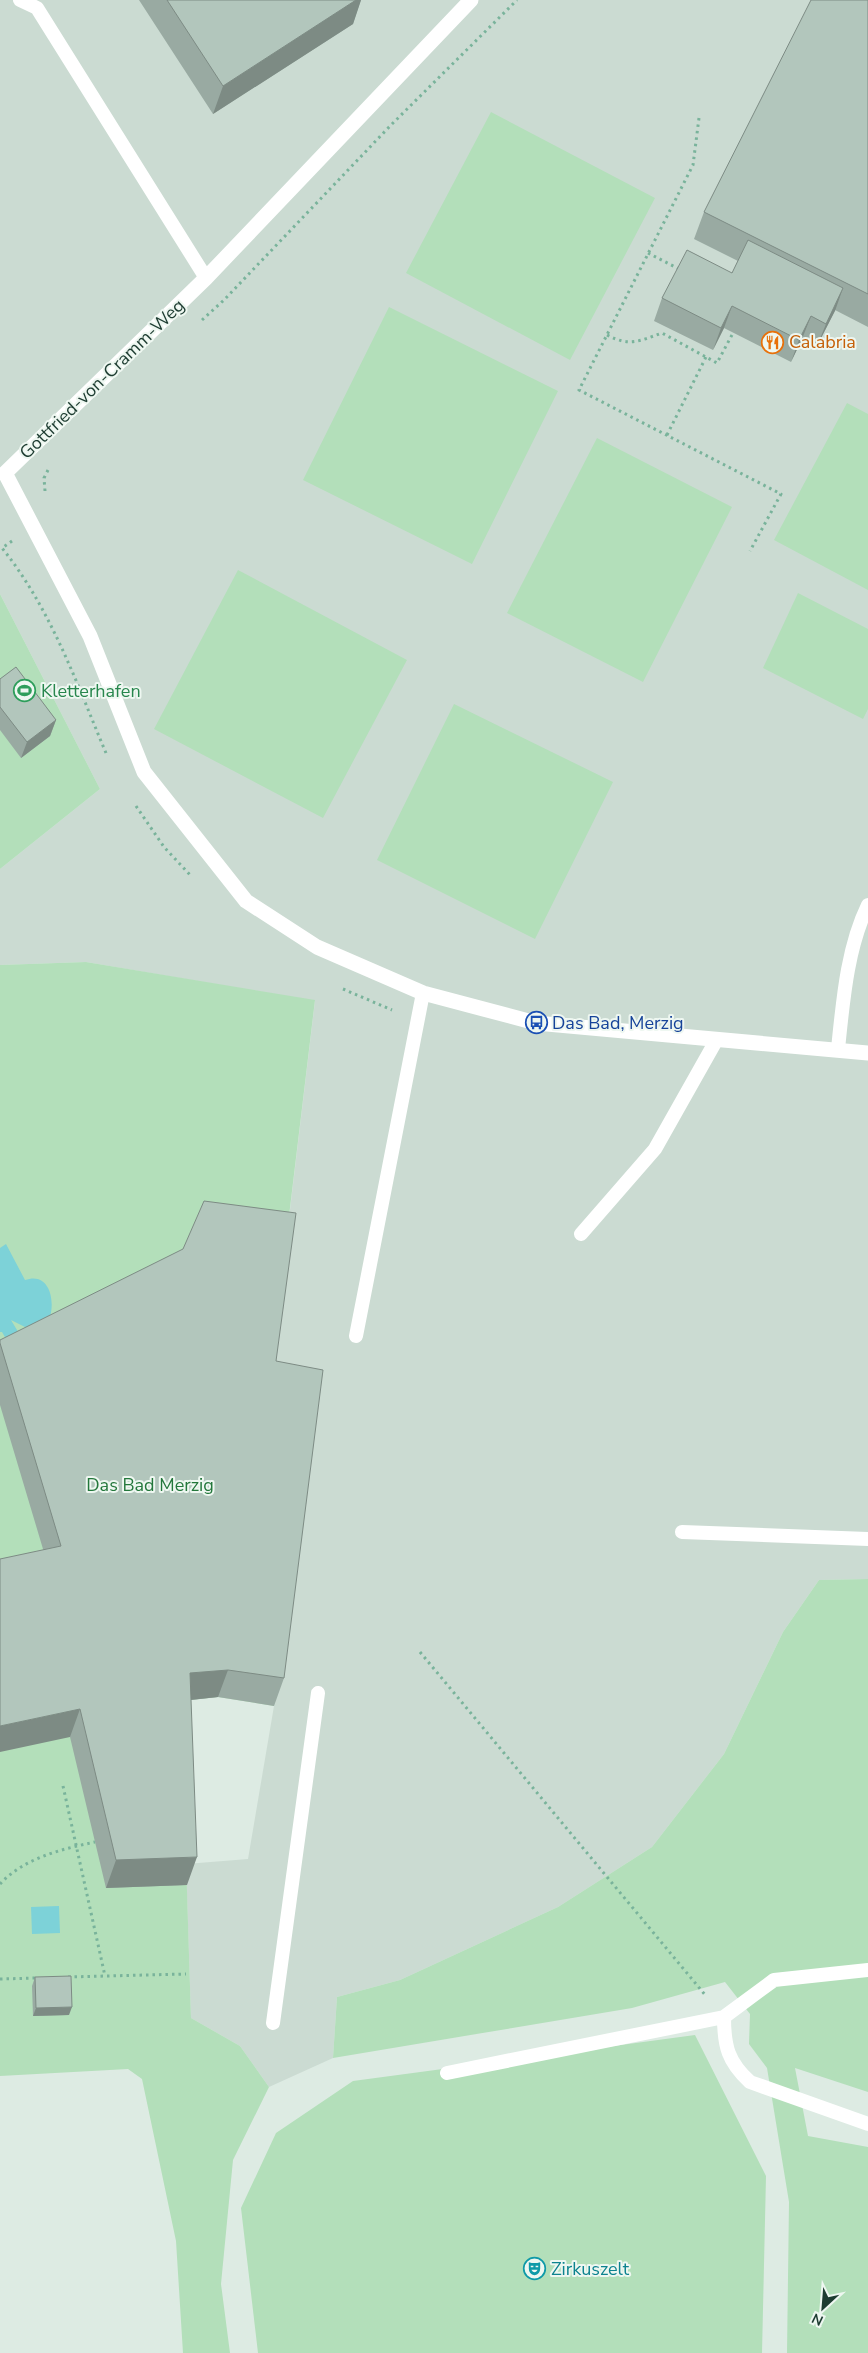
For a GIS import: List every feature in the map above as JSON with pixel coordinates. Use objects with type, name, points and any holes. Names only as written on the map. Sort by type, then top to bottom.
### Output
[{"type":"street","name":"Gottfried-von-Cramm-Weg","points":[[472,0],[206,278],[5,473],[90,636],[144,772],[246,901],[317,947],[423,993],[536,1023],[868,1053]]},
{"type":"lane","points":[[20,0],[37,8],[206,278]]},
{"type":"lane","points":[[838,1049],[844,995],[860,922],[868,905]]},
{"type":"lane","points":[[356,1336],[399,1124],[423,993]]},
{"type":"lane","points":[[581,1234],[655,1149],[716,1039]]},
{"type":"lane","points":[[682,1532],[868,1539]]},
{"type":"lane","points":[[273,2023],[318,1693]]},
{"type":"lane","points":[[447,2073],[724,2017],[774,1980],[868,1970]]},
{"type":"lane","points":[[724,2017],[724,2037],[730,2057],[736,2070],[750,2082],[868,2124]]},
{"type":"path","points":[[196,326],[224,300],[391,125],[517,0]]},
{"type":"path","points":[[699,118],[693,165],[579,390],[781,494],[750,551]]},
{"type":"path","points":[[648,253],[683,270]]},
{"type":"path","points":[[607,335],[620,342],[639,342],[662,333],[717,363],[732,333]]},
{"type":"path","points":[[667,435],[706,356]]},
{"type":"path","points":[[51,464],[44,478],[44,491],[51,513],[34,528],[2,548],[40,602],[62,647],[108,758]]},
{"type":"path","points":[[132,800],[164,848],[195,880]]},
{"type":"path","points":[[335,984],[362,998],[418,1020]]},
{"type":"path","points":[[420,1652],[724,2017]]},
{"type":"path","points":[[63,1786],[104,1976]]},
{"type":"path","points":[[0,1884],[28,1864],[64,1848],[95,1842]]},
{"type":"path","points":[[66,1977],[186,1974]]},
{"type":"path","points":[[0,1980],[38,1978]]},
{"type":"shaded area","points":[[0,0],[868,0],[868,1579],[819,1580],[783,1632],[724,1754],[652,1847],[558,1907],[400,1980],[337,1997],[333,2058],[269,2087],[240,2046],[191,2018],[186,1864],[248,1859],[274,1706],[313,1398],[266,1388],[315,1001],[86,962],[0,965],[0,869],[100,789],[0,594]]},
{"type":"green space","points":[[491,112],[655,198],[570,360],[406,273]]},
{"type":"green space","points":[[389,307],[558,391],[472,564],[303,480]]},
{"type":"green space","points":[[847,403],[868,414],[868,590],[774,540]]},
{"type":"green space","points":[[597,438],[732,507],[643,682],[507,613]]},
{"type":"green space","points":[[238,570],[407,660],[323,818],[154,729]]},
{"type":"green space","points":[[798,593],[868,629],[868,709],[863,719],[763,668]]},
{"type":"green space","name":"Kletterhafen","points":[[0,594],[100,789],[0,869]]},
{"type":"green space","points":[[454,704],[613,782],[535,939],[377,860]]},
{"type":"green space","name":"Das Bad Merzig","points":[[86,962],[315,1000],[266,1388],[313,1397],[274,1706],[218,1697],[181,1701],[191,2018],[240,2046],[269,2087],[233,2160],[221,2284],[230,2353],[183,2353],[176,2241],[142,2079],[128,2069],[0,2076],[0,965]]},
{"type":"green space","points":[[868,1579],[868,2092],[795,2068],[808,2136],[868,2147],[868,2353],[787,2353],[789,2202],[767,2068],[749,2044],[750,2014],[725,1982],[632,2008],[333,2058],[337,1997],[400,1980],[558,1907],[652,1847],[724,1754],[783,1632],[819,1580]]},
{"type":"green space","points":[[695,2035],[766,2176],[762,2353],[258,2353],[241,2208],[276,2133],[353,2081]]},
{"type":"water","points":[[6,1244],[25,1280],[33,1278],[45,1284],[49,1290],[52,1305],[49,1320],[27,1328],[11,1320],[26,1345],[13,1351],[2,1332],[0,1332],[0,1248]]},
{"type":"water","points":[[59,1906],[60,1933],[32,1934],[31,1907]]},
{"type":"building","points":[[167,0],[356,0],[223,86]]},
{"type":"building","points":[[811,0],[868,0],[868,294],[704,212]]},
{"type":"building","points":[[748,240],[843,288],[826,324],[811,316],[799,340],[732,306],[721,328],[662,298],[687,250],[732,273]]},
{"type":"building","points":[[16,667],[56,720],[27,742],[0,707],[0,679]]},
{"type":"building","points":[[204,1201],[296,1213],[276,1361],[323,1370],[284,1678],[228,1670],[190,1673],[197,1857],[116,1860],[80,1709],[0,1726],[0,1559],[61,1546],[0,1340],[183,1249]]},
{"type":"building","points":[[71,1976],[72,2007],[36,2008],[35,1977]]},
{"type":"place","name":"Calabria","points":[[773,342]]},
{"type":"place","name":"Kletterhafen","points":[[25,691]]},
{"type":"place","name":"Das Bad, Merzig","points":[[536,1023]]},
{"type":"place","name":"Zirkuszelt","points":[[535,2269]]}]
